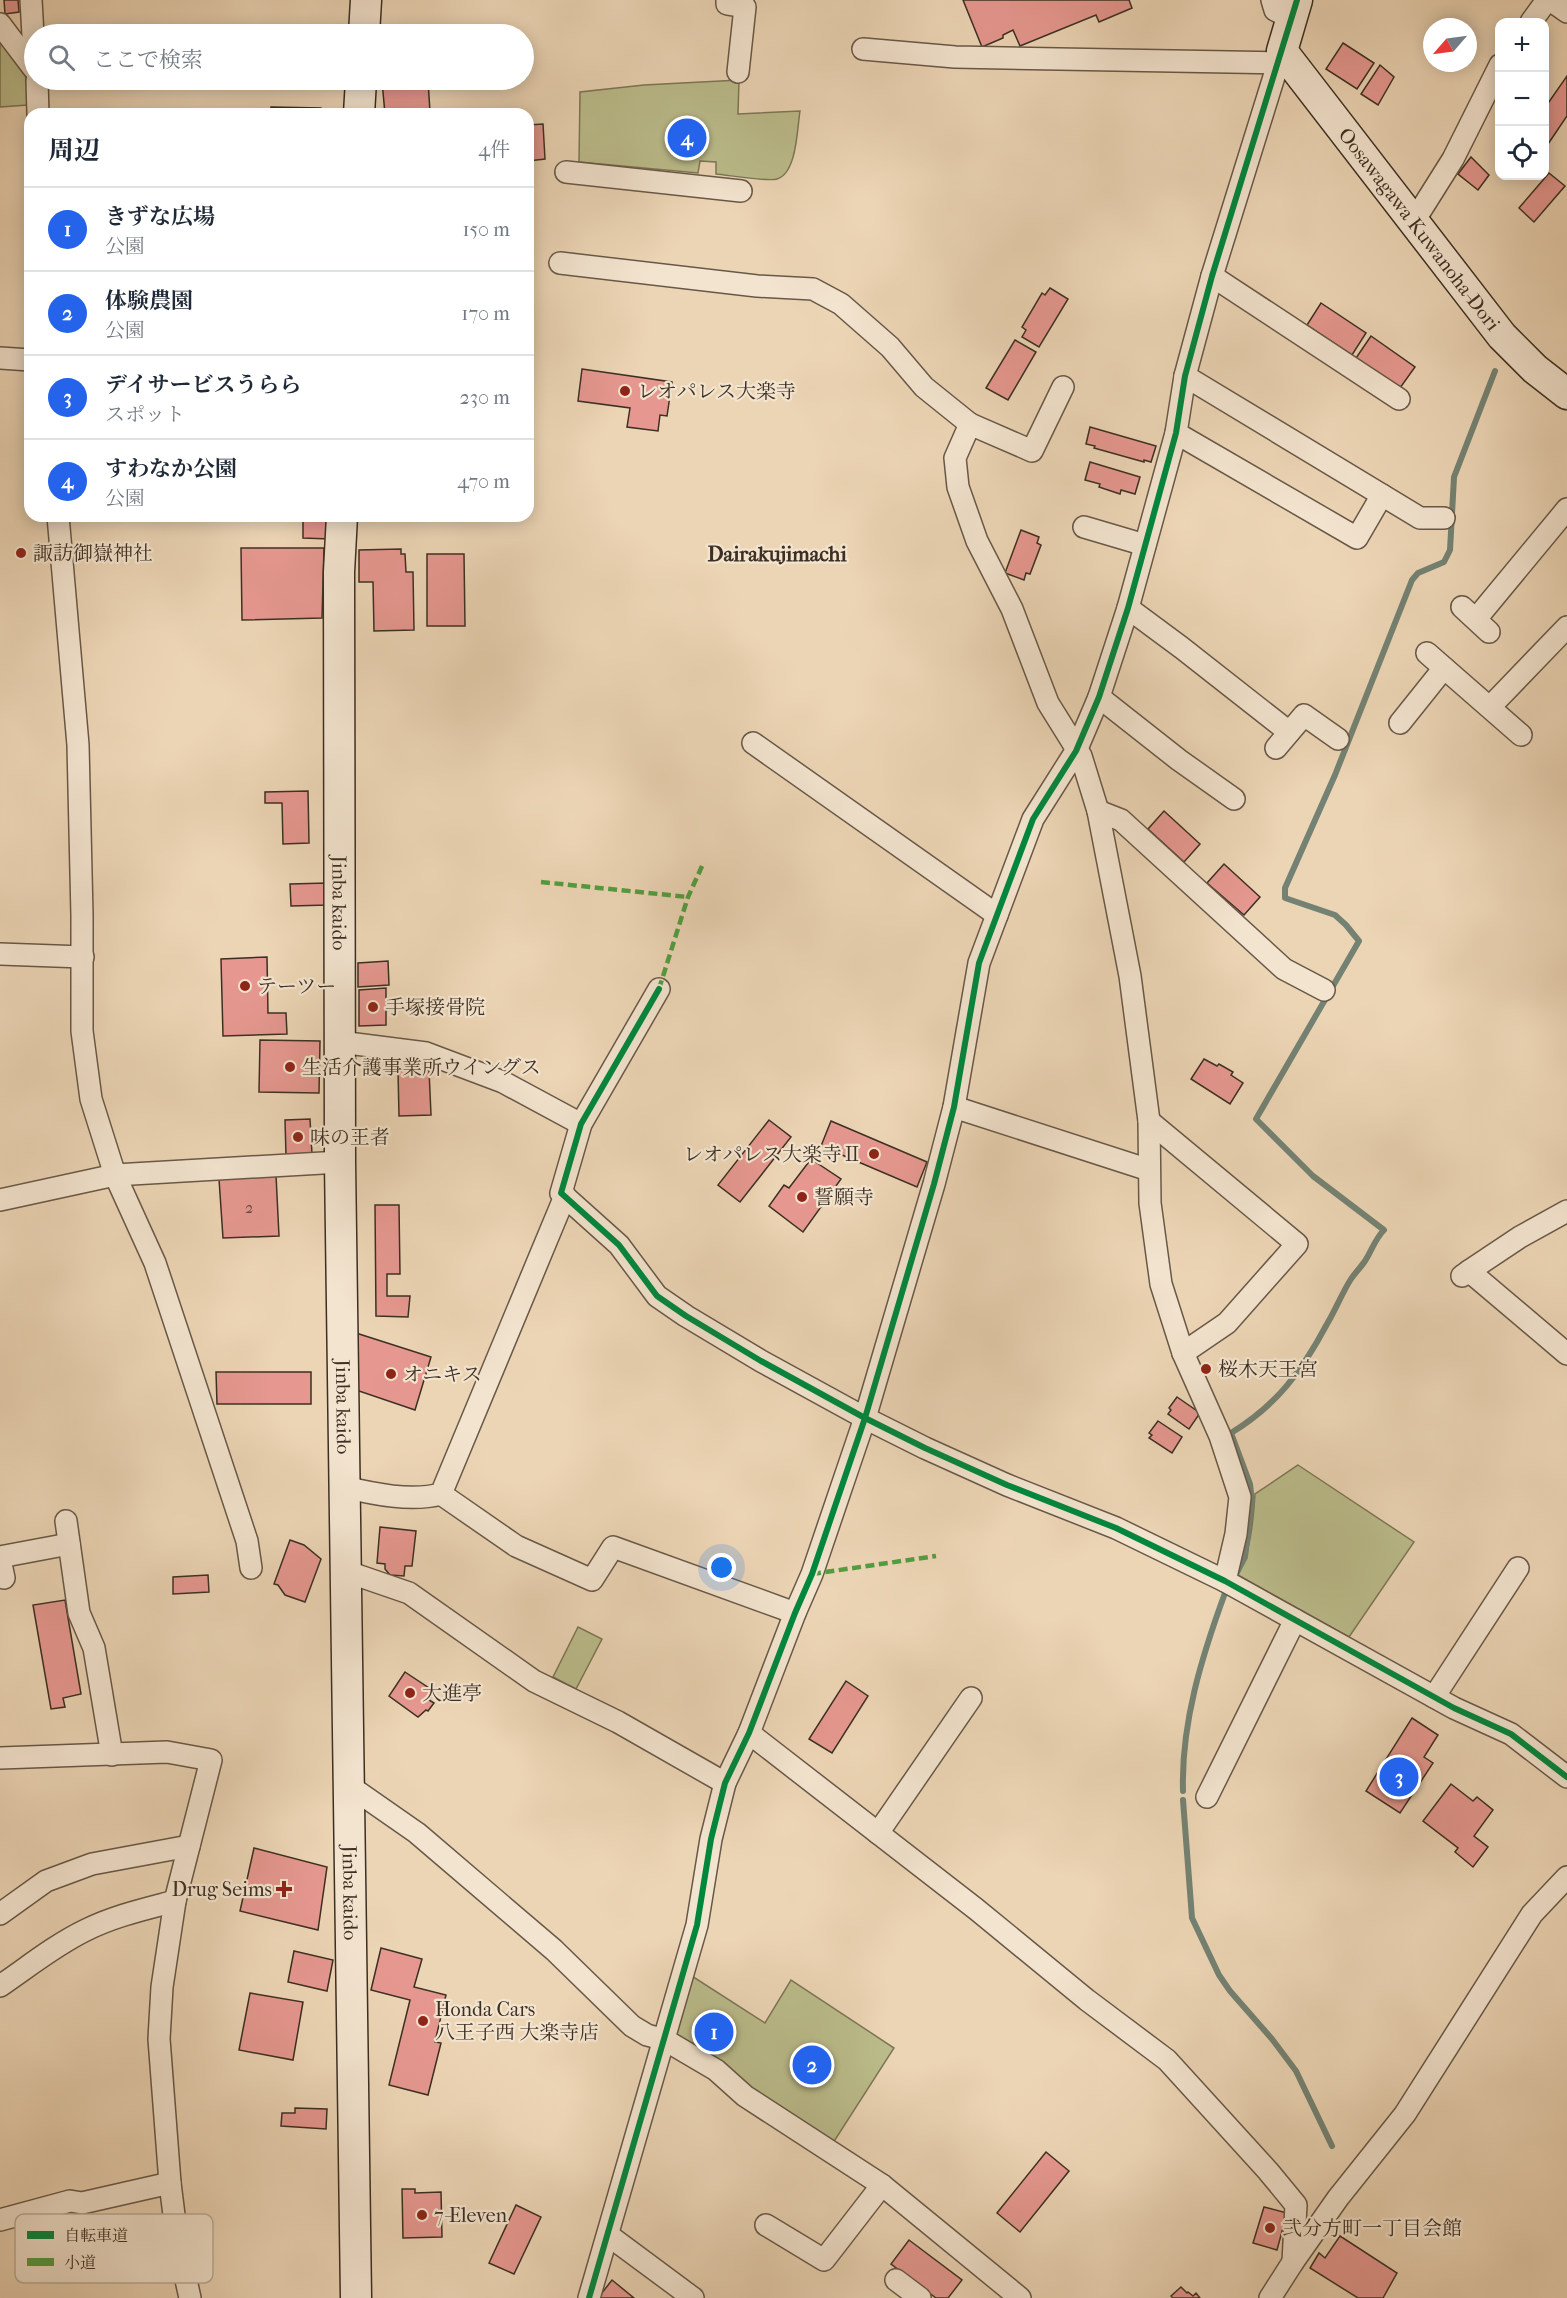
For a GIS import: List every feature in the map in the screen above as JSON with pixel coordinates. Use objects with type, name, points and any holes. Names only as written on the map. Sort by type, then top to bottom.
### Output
[{"type":"main road","points":[[365,24],[366,0]]},
{"type":"main road","points":[[1281,57],[1286,6]]},
{"type":"main road","name":"Oosawagawa Kuwanoha-Dori","points":[[1281,57],[1414,221],[1502,336],[1535,369],[1567,394]]},
{"type":"main road","points":[[359,108],[360,90]]},
{"type":"main road","name":"Jinba kaido","points":[[342,522],[339,618],[340,1162],[356,2298]]},
{"type":"street","points":[[31,0],[32,24]]},
{"type":"street","points":[[727,0],[727,4],[745,8],[738,72]]},
{"type":"street","points":[[1534,18],[1549,0],[1567,12]]},
{"type":"street","points":[[0,24],[24,56]]},
{"type":"street","points":[[589,2298],[697,1925],[711,1839],[725,1783],[749,1733],[812,1574],[865,1418],[934,1184],[954,1107],[979,963],[1033,819],[1076,751],[1099,697],[1128,608],[1176,433],[1185,376],[1212,276],[1281,57],[955,57],[863,49]]},
{"type":"street","points":[[1414,221],[1453,159],[1496,72]]},
{"type":"street","points":[[37,90],[38,108]]},
{"type":"street","points":[[566,172],[741,191]]},
{"type":"street","points":[[560,263],[757,286],[813,289],[841,304],[890,347],[924,387],[970,424],[1032,451],[1064,387]]},
{"type":"street","points":[[1212,276],[1399,399]]},
{"type":"street","points":[[0,358],[24,360]]},
{"type":"street","points":[[1185,376],[1420,518],[1444,518]]},
{"type":"street","points":[[970,424],[955,458],[958,487],[977,542],[1012,609],[1048,703],[1081,756],[1098,811],[1130,976],[1149,1121],[1150,1203],[1161,1284],[1183,1353],[1220,1436],[1240,1497],[1236,1534],[1225,1581]]},
{"type":"street","points":[[1176,433],[1357,538],[1382,495]]},
{"type":"street","points":[[1476,619],[1559,533],[1567,508]]},
{"type":"street","points":[[59,522],[78,745],[83,957],[82,1031],[91,1099],[115,1175],[155,1263],[247,1541],[251,1568]]},
{"type":"street","points":[[1084,527],[1145,545]]},
{"type":"street","points":[[1128,608],[1282,740],[1304,715],[1338,740]]},
{"type":"street","points":[[1490,707],[1567,627]]},
{"type":"street","points":[[1427,652],[1521,735]]},
{"type":"street","points":[[1400,723],[1443,668]]},
{"type":"street","points":[[1099,697],[1179,760],[1234,799]]},
{"type":"street","points":[[753,743],[997,915]]},
{"type":"street","points":[[1098,811],[1121,820],[1284,969],[1324,990]]},
{"type":"street","points":[[0,954],[83,957]]},
{"type":"street","points":[[659,989],[581,1124],[561,1193],[619,1245],[657,1296],[720,1337],[865,1418],[1007,1485],[1116,1528],[1225,1581],[1434,1697],[1511,1734],[1567,1777]]},
{"type":"street","points":[[340,1042],[426,1053],[503,1082],[581,1124]]},
{"type":"street","points":[[954,1107],[1149,1170]]},
{"type":"street","points":[[1149,1121],[1298,1244],[1227,1323],[1183,1353]]},
{"type":"street","points":[[0,1200],[115,1175],[340,1162]]},
{"type":"street","points":[[441,1494],[565,1196]]},
{"type":"street","points":[[1567,1211],[1520,1237],[1465,1273],[1567,1354]]},
{"type":"street","points":[[344,1488],[396,1496],[431,1497],[441,1494]]},
{"type":"street","points":[[441,1494],[516,1546],[592,1580],[613,1547],[795,1613]]},
{"type":"street","points":[[66,1521],[79,1613],[94,1648],[112,1755]]},
{"type":"street","points":[[1,1565],[69,1544]]},
{"type":"street","points":[[1434,1697],[1518,1568]]},
{"type":"street","points":[[345,1571],[410,1593],[534,1681],[618,1722],[725,1783]]},
{"type":"street","points":[[1208,1797],[1295,1620]]},
{"type":"street","points":[[878,1833],[971,1698]]},
{"type":"street","points":[[749,1733],[1062,1981],[1167,2060],[1268,2170],[1296,2205],[1293,2262]]},
{"type":"street","points":[[0,1758],[167,1752],[211,1760],[175,1901],[162,1987],[159,2039],[174,2214]]},
{"type":"street","points":[[348,1785],[417,1833],[554,1950],[632,2026],[647,2035],[665,2040],[716,2070],[745,2096],[882,2185],[1020,2298]]},
{"type":"street","points":[[0,1914],[46,1881],[92,1864],[189,1846]]},
{"type":"street","points":[[1270,2298],[1338,2198],[1405,2114],[1533,1914],[1567,1877]]},
{"type":"street","points":[[0,1986],[85,1930],[113,1918],[175,1901]]},
{"type":"street","points":[[22,2214],[70,2201],[82,2203],[170,2183]]},
{"type":"street","points":[[766,2225],[824,2260],[882,2185]]},
{"type":"street","points":[[0,2220],[15,2216]]},
{"type":"street","points":[[608,2235],[693,2298]]},
{"type":"street","points":[[896,2280],[920,2298]]},
{"type":"street","points":[[187,2283],[190,2298]]},
{"type":"green space","points":[[0,37],[24,67],[24,90],[28,90],[28,105],[0,107]]},
{"type":"green space","points":[[739,80],[738,114],[800,111],[792,160],[784,175],[777,179],[716,174],[716,162],[700,161],[698,173],[579,162],[580,92],[644,85]]},
{"type":"green space","points":[[1298,1465],[1414,1542],[1349,1637],[1238,1575],[1249,1546],[1255,1494]]},
{"type":"green space","points":[[578,1627],[602,1639],[576,1689],[553,1677]]},
{"type":"green space","points":[[684,1971],[765,2023],[791,1980],[894,2048],[833,2143],[665,2040]]},
{"type":"building","points":[[4,0],[18,0],[19,12],[5,14]]},
{"type":"building","points":[[963,0],[1129,0],[1132,8],[1099,22],[1096,15],[1020,46],[1013,30],[1003,35],[1003,38],[982,47]]},
{"type":"building","points":[[1343,43],[1374,63],[1357,89],[1326,69]]},
{"type":"building","points":[[1380,65],[1394,77],[1378,105],[1361,94]]},
{"type":"building","points":[[1567,76],[1567,116],[1549,143],[1549,126],[1549,102]]},
{"type":"building","points":[[383,90],[429,90],[430,108],[384,108]]},
{"type":"building","points":[[271,107],[321,108],[271,108]]},
{"type":"building","points":[[543,124],[545,159],[534,160],[534,125]]},
{"type":"building","points":[[1471,157],[1489,175],[1478,190],[1458,174]]},
{"type":"building","points":[[1549,173],[1565,186],[1534,222],[1519,208],[1543,180],[1549,180]]},
{"type":"building","points":[[1050,288],[1068,299],[1039,347],[1022,337],[1026,330],[1022,327],[1042,293],[1045,295]]},
{"type":"building","points":[[1321,303],[1366,333],[1352,355],[1307,325]]},
{"type":"building","points":[[1371,336],[1415,367],[1400,388],[1356,358]]},
{"type":"building","points":[[1015,340],[1036,352],[1008,400],[986,388]]},
{"type":"building","name":"レオパレス大楽寺","points":[[582,369],[672,382],[667,416],[660,415],[658,431],[627,427],[630,408],[578,401]]},
{"type":"building","points":[[1090,427],[1156,446],[1151,462],[1144,460],[1144,462],[1086,444]]},
{"type":"building","points":[[1090,462],[1140,477],[1135,494],[1121,490],[1120,494],[1099,487],[1100,484],[1085,480]]},
{"type":"building","points":[[303,522],[331,522],[330,539],[303,538]]},
{"type":"building","points":[[1021,530],[1039,537],[1037,543],[1041,545],[1030,574],[1026,573],[1024,580],[1005,573]]},
{"type":"building","points":[[241,548],[324,548],[322,618],[242,620]]},
{"type":"building","points":[[401,549],[401,554],[405,554],[406,572],[413,572],[414,630],[374,631],[373,582],[359,582],[359,550]]},
{"type":"building","points":[[427,554],[464,554],[465,626],[427,626]]},
{"type":"building","points":[[308,791],[309,843],[283,844],[282,803],[265,803],[265,792]]},
{"type":"building","points":[[1164,811],[1200,844],[1184,862],[1148,829]]},
{"type":"building","points":[[1224,864],[1260,897],[1244,915],[1207,883]]},
{"type":"building","points":[[327,883],[328,905],[291,906],[290,884]]},
{"type":"building","name":"テーツー","points":[[267,957],[268,1013],[286,1013],[287,1034],[223,1036],[221,959]]},
{"type":"building","points":[[388,961],[389,985],[358,987],[358,963]]},
{"type":"building","name":"手塚接骨院","points":[[386,988],[386,1025],[359,1026],[359,990]]},
{"type":"building","name":"生活介護事業所ウイングス","points":[[260,1040],[320,1041],[319,1093],[259,1092]]},
{"type":"building","points":[[1204,1059],[1233,1072],[1231,1075],[1243,1083],[1230,1104],[1191,1079]]},
{"type":"building","points":[[429,1070],[431,1115],[399,1116],[398,1071]]},
{"type":"building","name":"味の王者","points":[[310,1119],[312,1154],[286,1155],[285,1120]]},
{"type":"building","points":[[769,1120],[791,1137],[740,1202],[718,1185]]},
{"type":"building","name":"レオパレス大楽寺Ⅱ","points":[[831,1121],[927,1162],[917,1187],[821,1146]]},
{"type":"building","name":"誓願寺","points":[[811,1159],[841,1179],[803,1232],[769,1206],[784,1185],[789,1188]]},
{"type":"building","points":[[276,1175],[279,1236],[223,1238],[219,1179]]},
{"type":"building","points":[[375,1205],[399,1205],[400,1274],[387,1274],[387,1296],[410,1296],[408,1317],[376,1316]]},
{"type":"building","name":"オニキス","points":[[356,1333],[431,1357],[415,1410],[356,1390]]},
{"type":"building","points":[[216,1372],[311,1372],[311,1404],[217,1404]]},
{"type":"building","points":[[1177,1397],[1200,1413],[1189,1429],[1168,1414],[1171,1410],[1169,1408]]},
{"type":"building","points":[[1158,1421],[1182,1437],[1172,1453],[1149,1438],[1152,1435],[1149,1433]]},
{"type":"building","points":[[380,1527],[416,1531],[412,1566],[405,1566],[404,1576],[390,1575],[385,1569],[385,1564],[377,1563]]},
{"type":"building","points":[[290,1540],[304,1545],[321,1559],[305,1602],[285,1595],[278,1585],[274,1584]]},
{"type":"building","points":[[208,1575],[209,1592],[173,1594],[173,1577]]},
{"type":"building","points":[[65,1600],[81,1694],[63,1698],[65,1707],[51,1709],[33,1605]]},
{"type":"building","points":[[405,1672],[435,1692],[429,1700],[434,1703],[428,1711],[426,1710],[418,1717],[389,1696]]},
{"type":"building","points":[[846,1681],[868,1696],[832,1753],[809,1739]]},
{"type":"building","points":[[1412,1718],[1438,1735],[1424,1757],[1433,1763],[1400,1813],[1366,1791]]},
{"type":"building","points":[[1451,1784],[1473,1801],[1477,1797],[1493,1810],[1474,1836],[1488,1847],[1473,1867],[1455,1852],[1458,1848],[1423,1821]]},
{"type":"building","name":"Drug Seims","points":[[254,1848],[327,1867],[318,1930],[240,1911]]},
{"type":"building","name":"Honda Cars 八王子西 大楽寺店","points":[[381,1948],[422,1959],[414,1987],[446,1995],[435,2042],[441,2043],[428,2095],[389,2085],[410,2000],[371,1990]]},
{"type":"building","points":[[294,1951],[333,1960],[327,1991],[288,1982]]},
{"type":"building","points":[[250,1993],[303,2002],[293,2060],[239,2050]]},
{"type":"building","points":[[295,2108],[327,2109],[326,2129],[281,2126],[282,2113],[295,2113]]},
{"type":"building","points":[[1046,2152],[1069,2171],[1020,2232],[997,2213]]},
{"type":"building","name":"7-Eleven","points":[[402,2189],[415,2189],[415,2193],[441,2192],[442,2237],[403,2238]]},
{"type":"building","points":[[516,2205],[541,2217],[514,2274],[489,2263]]},
{"type":"building","name":"弐分方町一丁目会館","points":[[1264,2207],[1287,2213],[1277,2250],[1253,2243]]},
{"type":"building","points":[[1340,2236],[1397,2273],[1383,2298],[1358,2298],[1310,2268],[1319,2253],[1325,2258]]},
{"type":"building","points":[[909,2240],[962,2280],[948,2298],[936,2298],[891,2264]]},
{"type":"building","points":[[612,2280],[634,2298],[598,2298]]},
{"type":"building","points":[[1181,2287],[1193,2296],[1196,2293],[1200,2298],[1173,2298],[1171,2296]]},
{"type":"waterway","points":[[1236,1574],[1245,1557],[1252,1501],[1250,1484],[1231,1433],[1262,1411],[1298,1372],[1318,1341],[1351,1279],[1384,1230],[1313,1176],[1256,1119],[1359,941],[1335,915],[1285,898],[1285,888],[1335,775],[1412,580],[1418,573],[1444,562],[1450,550],[1454,477],[1495,371]]},
{"type":"waterway","points":[[1183,1791],[1185,1740],[1189,1715],[1208,1641],[1225,1593]]},
{"type":"waterway","points":[[1183,1800],[1192,1918],[1219,1975],[1296,2071],[1332,2146]]},
{"type":"marked path","points":[[659,989],[688,897],[703,864]]},
{"type":"marked path","points":[[541,882],[688,897]]},
{"type":"marked path","points":[[812,1574],[936,1556]]},
{"type":"cycle path","points":[[589,2298],[697,1925],[711,1839],[725,1783],[749,1733],[812,1574],[865,1418],[934,1184],[954,1107],[979,963],[1033,819],[1076,751],[1099,697],[1128,608],[1176,433],[1185,376],[1212,276],[1297,0]]},
{"type":"cycle path","points":[[659,989],[581,1124],[561,1193],[619,1245],[657,1296],[761,1361],[865,1418],[1007,1485],[1116,1528],[1225,1581],[1454,1708],[1511,1734],[1567,1777]]},
{"type":"place","name":"すわなか公園","points":[[687,138]]},
{"type":"place","name":"レオパレス大楽寺","points":[[625,391]]},
{"type":"place","name":"諏訪御嶽神社","points":[[21,553]]},
{"type":"place","name":"テーツー","points":[[245,986]]},
{"type":"place","name":"手塚接骨院","points":[[373,1007]]},
{"type":"place","name":"生活介護事業所ウイングス","points":[[290,1067]]},
{"type":"place","name":"味の王者","points":[[298,1137]]},
{"type":"place","name":"レオパレス大楽寺Ⅱ","points":[[874,1154]]},
{"type":"place","name":"誓願寺","points":[[802,1197]]},
{"type":"place","name":"桜木天王宮","points":[[1206,1369]]},
{"type":"place","name":"オニキス","points":[[391,1374]]},
{"type":"place","name":"大進亭","points":[[410,1693]]},
{"type":"place","name":"デイサービスうらら","points":[[1399,1777]]},
{"type":"place","name":"Drug Seims","points":[[284,1889]]},
{"type":"place","name":"Honda Cars 八王子西 大楽寺店","points":[[423,2021]]},
{"type":"place","name":"きずな広場","points":[[714,2032]]},
{"type":"place","name":"体験農園","points":[[812,2065]]},
{"type":"place","name":"7-Eleven","points":[[422,2215]]},
{"type":"place","name":"弐分方町一丁目会館","points":[[1270,2228]]},
{"type":"district","name":"Dairakujimachi","points":[[777,554]]}]
